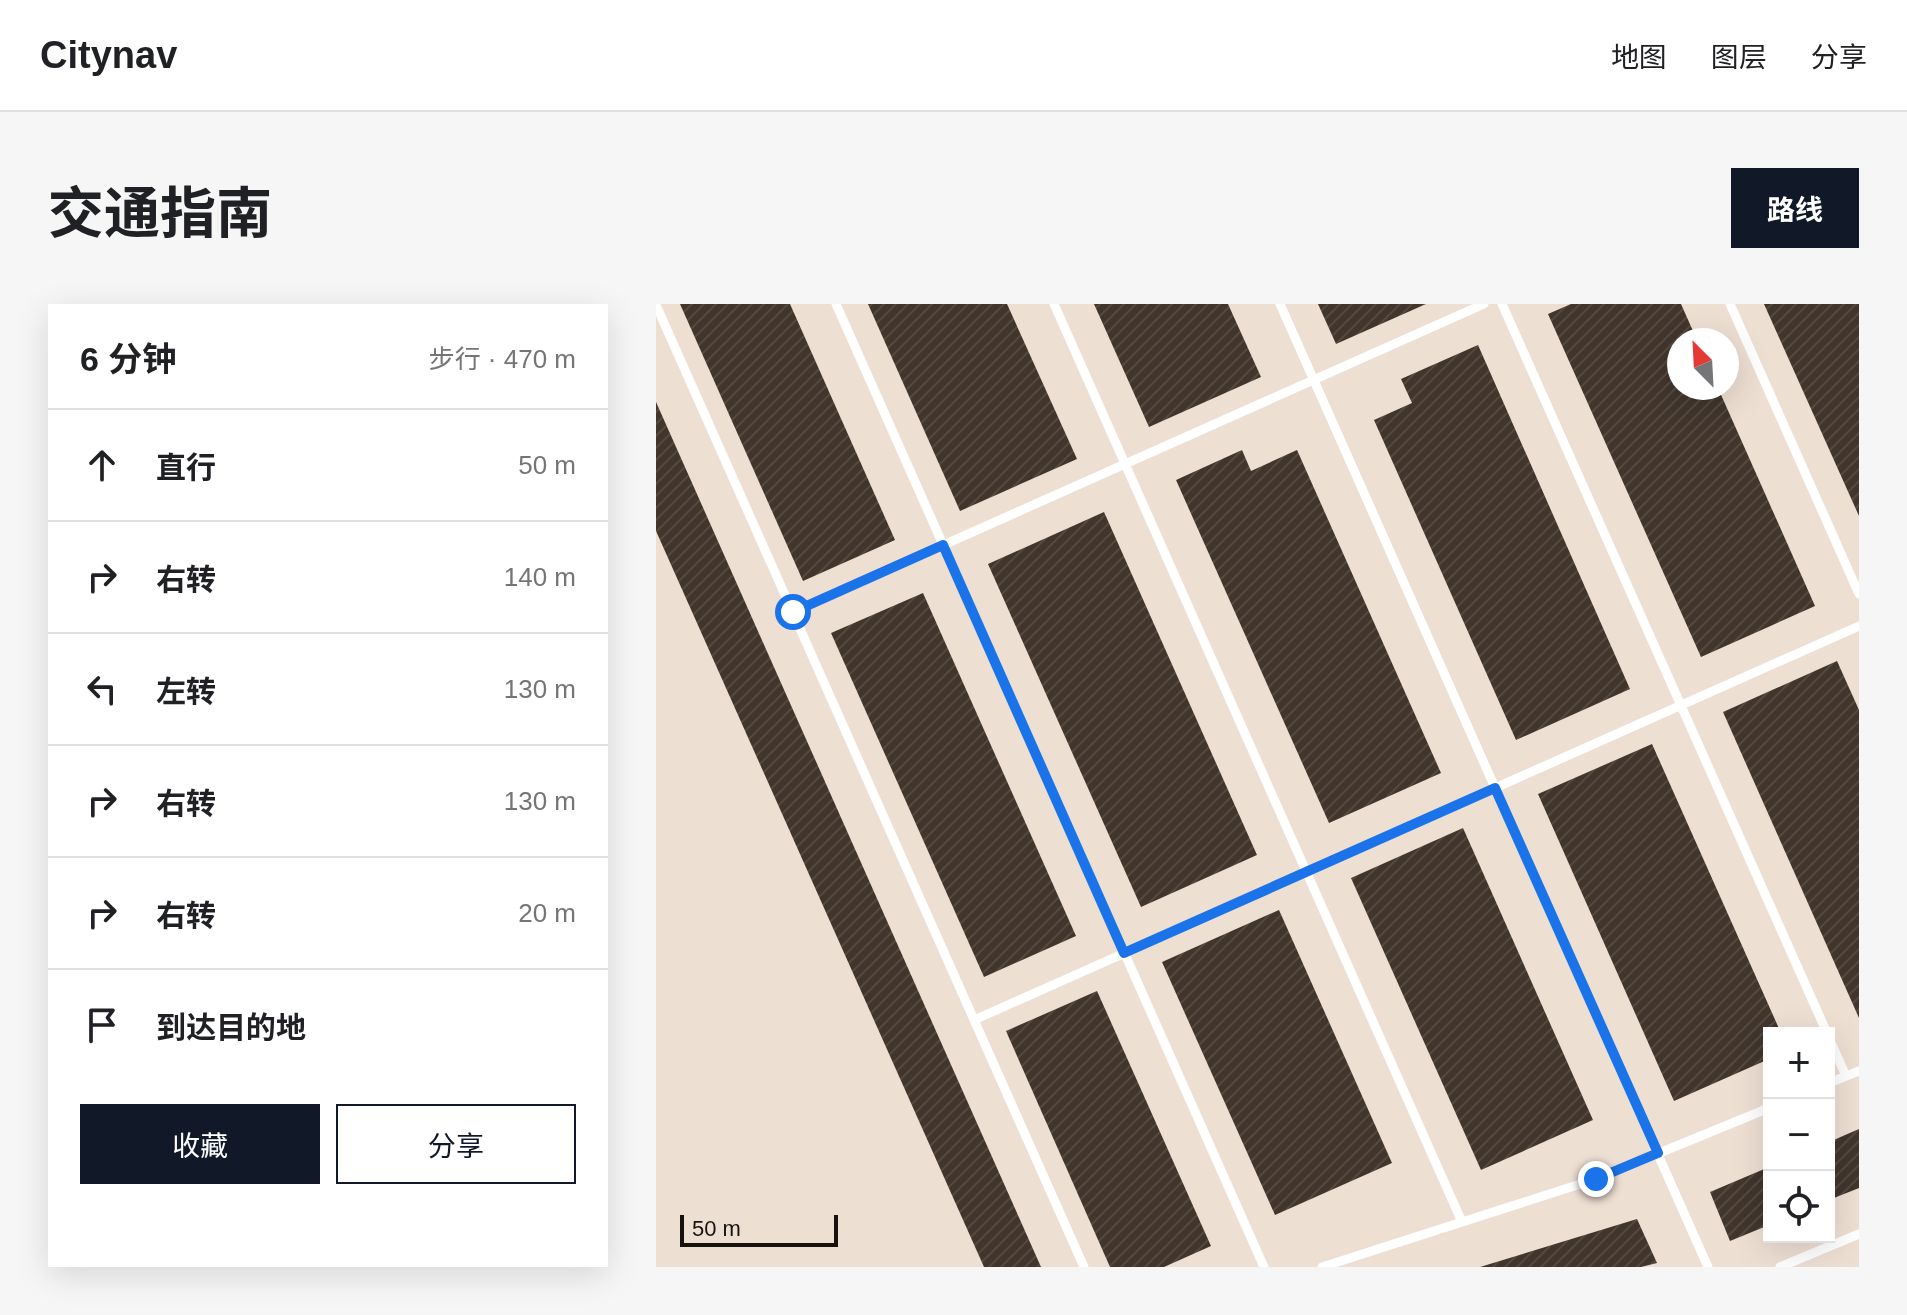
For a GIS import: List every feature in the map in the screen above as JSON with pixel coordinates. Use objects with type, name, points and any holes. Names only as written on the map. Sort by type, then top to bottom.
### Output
[{"type":"lane","points":[[836,304],[1264,1267]]},
{"type":"lane","points":[[1054,304],[1462,1222]]},
{"type":"lane","points":[[1280,304],[1708,1267]]},
{"type":"lane","points":[[793,612],[1484,304]]},
{"type":"lane","points":[[1502,304],[1824,1027]]},
{"type":"lane","points":[[1730,304],[1859,594]]},
{"type":"lane","points":[[656,305],[1084,1267]]},
{"type":"lane","points":[[974,1020],[1859,626]]},
{"type":"lane","points":[[1835,1051],[1846,1076]]},
{"type":"lane","points":[[1835,1081],[1859,1071]]},
{"type":"lane","points":[[1322,1267],[1596,1179],[1763,1110]]},
{"type":"lane","points":[[1780,1267],[1859,1234]]},
{"type":"building","points":[[680,304],[790,304],[895,540],[803,581]]},
{"type":"building","points":[[868,304],[1007,304],[1077,459],[960,511]]},
{"type":"building","points":[[1094,304],[1228,304],[1261,377],[1149,427]]},
{"type":"building","points":[[1318,304],[1426,304],[1336,344]]},
{"type":"building","points":[[1571,304],[1681,304],[1692,328],[1667,328],[1667,400],[1723,400],[1815,606],[1701,657],[1548,314]]},
{"type":"building","points":[[1764,304],[1859,304],[1859,516]]},
{"type":"building","points":[[1478,345],[1630,689],[1516,740],[1374,420],[1412,403],[1401,379]]},
{"type":"building","points":[[656,402],[1041,1267],[984,1267],[656,531]]},
{"type":"building","points":[[1242,450],[1251,471],[1297,450],[1441,773],[1329,823],[1176,480]]},
{"type":"building","points":[[1104,512],[1257,855],[1141,907],[988,564]]},
{"type":"building","points":[[923,593],[1076,936],[984,977],[831,633]]},
{"type":"building","points":[[1837,661],[1859,710],[1859,1018],[1723,712]]},
{"type":"building","points":[[1652,744],[1778,1027],[1763,1027],[1763,1062],[1674,1101],[1538,794]]},
{"type":"building","points":[[1463,828],[1593,1120],[1481,1170],[1351,878]]},
{"type":"building","points":[[1279,910],[1392,1163],[1275,1215],[1162,962]]},
{"type":"building","points":[[1097,991],[1211,1246],[1164,1267],[1110,1267],[1006,1031]]},
{"type":"building","points":[[1859,1129],[1859,1188],[1835,1198],[1835,1171],[1835,1139]]},
{"type":"building","points":[[1763,1170],[1763,1227],[1730,1241],[1710,1192]]},
{"type":"building","points":[[1637,1219],[1657,1263],[1641,1267],[1480,1267]]},
{"type":"route","points":[[793,612],[943,545],[1124,953],[1495,788],[1658,1153],[1596,1179]]}]
